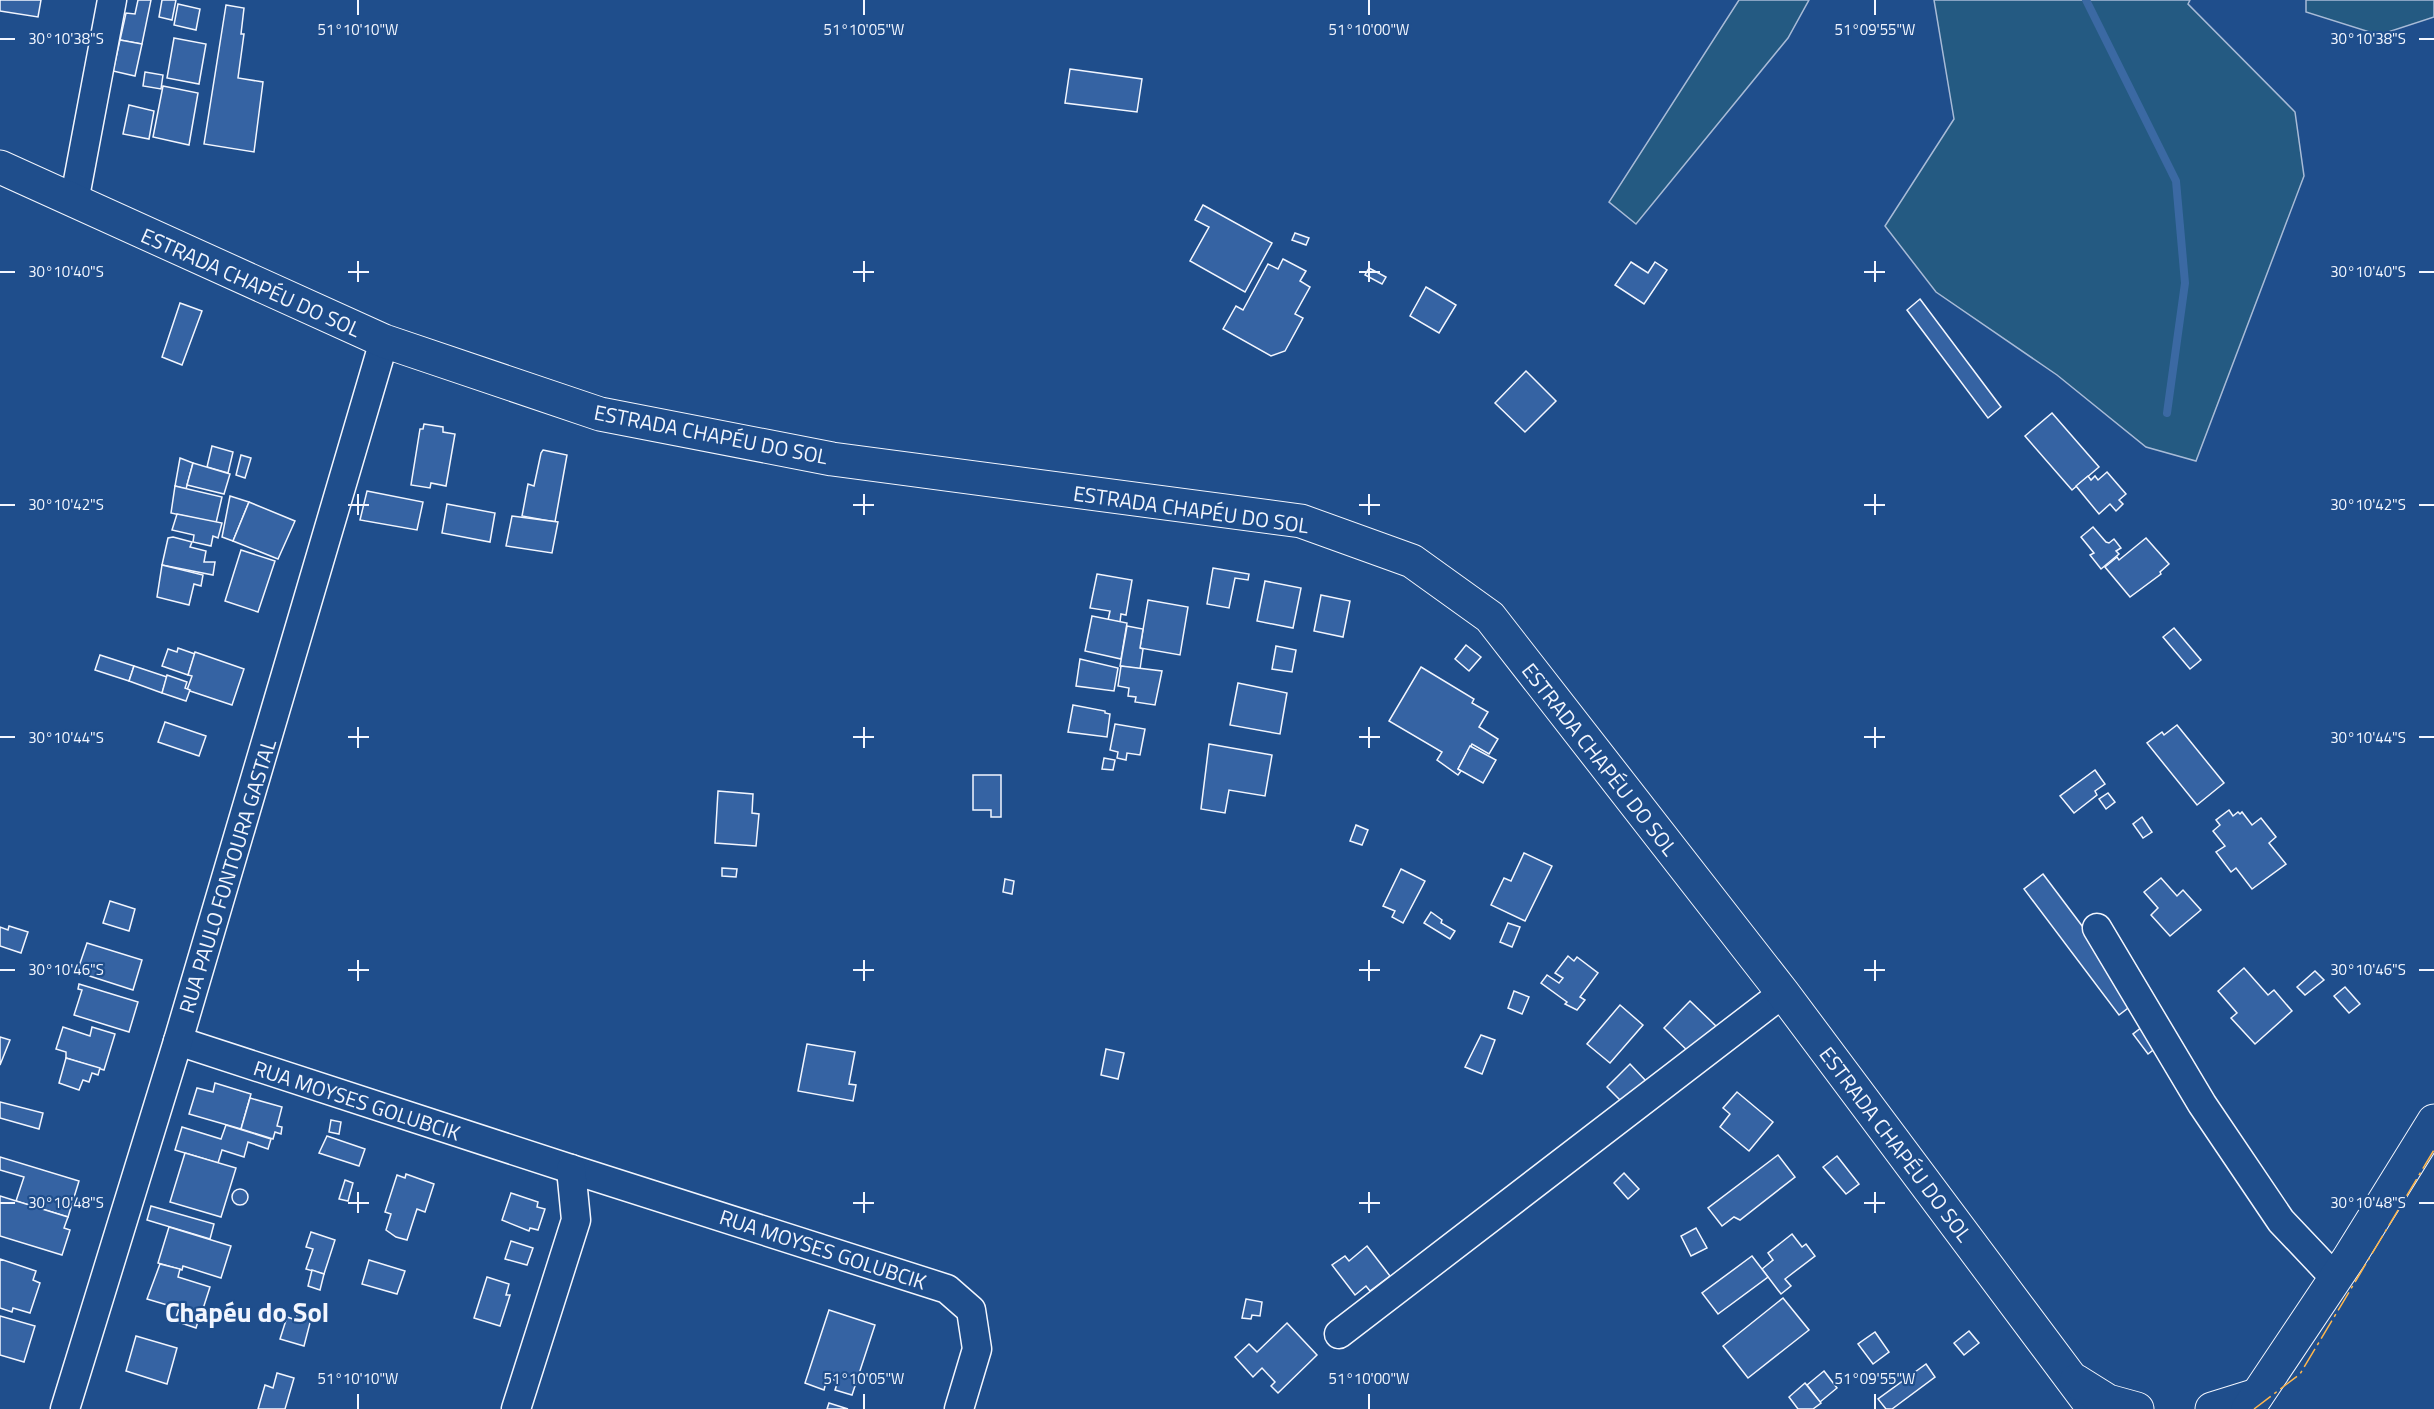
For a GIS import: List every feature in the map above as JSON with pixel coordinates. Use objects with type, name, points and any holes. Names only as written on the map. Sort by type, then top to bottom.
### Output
[{"type":"main road","name":"ESTRADA CHAPÉU DO SOL","points":[[0,167],[384,342],[600,414],[832,459],[1301,521],[1412,561],[1490,617],[1783,993],[2094,1409]]},
{"type":"main road","points":[[2212,1409],[2247,1405],[2336,1280],[2434,1121]]},
{"type":"main road","points":[[2071,1378],[2108,1401],[2137,1409]]},
{"type":"street","points":[[74,202],[112,0]]},
{"type":"street","name":"RUA PAULO FONTOURA GASTAL","points":[[65,1409],[178,1041],[384,342]]},
{"type":"street","points":[[2097,928],[2202,1104],[2274,1212],[2336,1280]]},
{"type":"street","points":[[1339,1334],[1783,993]]},
{"type":"street","name":"RUA MOYSES GOLUBCIK","points":[[178,1041],[947,1289],[971,1310],[977,1349],[959,1409]]},
{"type":"street","points":[[516,1409],[576,1220],[571,1169]]},
{"type":"shaded area","points":[[1739,0],[1809,0],[1788,38],[1636,224],[1609,202]]},
{"type":"shaded area","points":[[1934,0],[2190,0],[2188,4],[2295,112],[2304,176],[2196,461],[2146,447],[2057,375],[1936,292],[1885,226],[1954,119]]},
{"type":"shaded area","points":[[2306,0],[2434,0],[2434,17],[2379,35],[2306,12]]},
{"type":"building","points":[[0,0],[41,0],[38,17],[0,11]]},
{"type":"building","points":[[138,0],[151,0],[142,44],[120,40],[126,13],[135,14]]},
{"type":"building","points":[[162,0],[176,0],[172,20],[159,17]]},
{"type":"building","points":[[178,4],[200,9],[196,30],[174,25]]},
{"type":"building","points":[[226,5],[244,8],[241,34],[244,34],[238,78],[263,82],[254,152],[204,144]]},
{"type":"building","points":[[174,38],[206,44],[199,84],[167,78]]},
{"type":"building","points":[[120,40],[142,44],[135,76],[113,71]]},
{"type":"building","points":[[1070,69],[1142,79],[1137,112],[1065,103]]},
{"type":"building","points":[[145,72],[163,75],[161,89],[143,86]]},
{"type":"building","points":[[163,86],[198,93],[189,145],[153,137]]},
{"type":"building","points":[[129,105],[154,111],[149,139],[123,134]]},
{"type":"building","points":[[1203,205],[1272,243],[1245,292],[1190,261],[1209,227],[1195,220]]},
{"type":"building","points":[[1295,233],[1309,238],[1306,245],[1292,240]]},
{"type":"building","points":[[1283,259],[1306,271],[1300,281],[1310,287],[1295,314],[1303,318],[1285,351],[1271,356],[1223,329],[1236,306],[1243,310],[1268,264],[1278,269]]},
{"type":"building","points":[[1631,262],[1648,273],[1655,262],[1667,270],[1644,304],[1615,285]]},
{"type":"building","points":[[1369,268],[1386,277],[1382,284],[1365,275]]},
{"type":"building","points":[[1426,287],[1456,305],[1439,333],[1410,316]]},
{"type":"building","points":[[1920,299],[2001,407],[1988,418],[1907,310]]},
{"type":"building","points":[[180,303],[202,311],[182,365],[162,357]]},
{"type":"building","points":[[1526,371],[1556,401],[1525,432],[1495,403]]},
{"type":"building","points":[[2052,413],[2099,467],[2072,490],[2025,436]]},
{"type":"building","points":[[424,424],[443,427],[443,432],[455,434],[446,486],[431,483],[430,488],[411,485],[420,429],[423,429]]},
{"type":"building","points":[[212,446],[233,452],[228,473],[207,467]]},
{"type":"building","points":[[543,450],[567,455],[555,522],[522,516],[528,484],[534,486]]},
{"type":"building","points":[[241,455],[251,458],[245,478],[236,475]]},
{"type":"building","points":[[180,458],[193,463],[186,489],[175,486]]},
{"type":"building","points":[[193,463],[230,474],[224,494],[187,485]]},
{"type":"building","points":[[2107,472],[2126,494],[2119,500],[2123,504],[2116,511],[2110,504],[2099,514],[2076,486],[2088,476],[2091,480],[2095,476],[2098,480]]},
{"type":"building","points":[[175,486],[222,497],[216,523],[171,513]]},
{"type":"building","points":[[367,491],[423,502],[417,530],[360,520]]},
{"type":"building","points":[[230,496],[249,502],[233,541],[222,537]]},
{"type":"building","points":[[249,502],[295,521],[278,559],[233,541]]},
{"type":"building","points":[[447,504],[495,513],[490,542],[442,533]]},
{"type":"building","points":[[177,514],[222,523],[218,538],[213,536],[211,546],[193,542],[194,535],[172,530]]},
{"type":"building","points":[[512,516],[558,522],[552,553],[506,546]]},
{"type":"building","points":[[2093,527],[2106,542],[2109,543],[2114,539],[2121,548],[2116,551],[2119,554],[2101,569],[2090,555],[2094,553],[2081,537]]},
{"type":"building","points":[[173,537],[192,542],[190,547],[206,551],[204,562],[215,562],[213,575],[162,565],[168,538]]},
{"type":"building","points":[[2146,538],[2169,564],[2160,572],[2161,574],[2130,597],[2105,567],[2117,557],[2119,560]]},
{"type":"building","points":[[241,550],[275,561],[258,612],[225,601]]},
{"type":"building","points":[[162,565],[203,575],[201,586],[194,584],[189,605],[157,597]]},
{"type":"building","points":[[1213,568],[1249,574],[1248,580],[1235,578],[1229,608],[1207,604]]},
{"type":"building","points":[[1097,574],[1132,580],[1126,615],[1121,614],[1120,622],[1108,620],[1110,611],[1090,608]]},
{"type":"building","points":[[1265,581],[1301,588],[1293,628],[1257,621]]},
{"type":"building","points":[[1321,595],[1350,601],[1343,637],[1314,631]]},
{"type":"building","points":[[1148,600],[1188,607],[1180,655],[1140,648]]},
{"type":"building","points":[[1092,616],[1127,623],[1121,659],[1085,651]]},
{"type":"building","points":[[1127,626],[1143,629],[1140,669],[1120,666]]},
{"type":"building","points":[[2174,628],[2201,660],[2190,669],[2163,637]]},
{"type":"building","points":[[1466,645],[1481,657],[1469,671],[1455,659]]},
{"type":"building","points":[[1276,646],[1296,650],[1292,672],[1272,669]]},
{"type":"building","points":[[178,648],[195,654],[188,675],[162,666],[168,649],[177,652]]},
{"type":"building","points":[[195,652],[244,669],[232,705],[187,690],[192,676],[188,675]]},
{"type":"building","points":[[100,655],[134,666],[129,681],[95,670]]},
{"type":"building","points":[[1080,659],[1118,668],[1114,691],[1076,686]]},
{"type":"building","points":[[134,666],[167,677],[162,693],[129,681]]},
{"type":"building","points":[[1121,666],[1162,671],[1155,705],[1135,702],[1136,697],[1128,696],[1129,688],[1118,686]]},
{"type":"building","points":[[1421,667],[1474,699],[1472,703],[1488,712],[1479,727],[1498,739],[1489,754],[1472,744],[1458,769],[1461,771],[1458,775],[1437,760],[1442,752],[1389,721]]},
{"type":"building","points":[[167,675],[187,682],[185,688],[190,690],[186,701],[162,693]]},
{"type":"building","points":[[1238,683],[1287,693],[1280,734],[1230,725]]},
{"type":"building","points":[[1073,705],[1110,714],[1107,737],[1068,732]]},
{"type":"building","points":[[165,722],[206,736],[199,756],[158,742]]},
{"type":"building","points":[[1115,724],[1145,729],[1140,755],[1127,753],[1126,760],[1117,758],[1118,752],[1110,750]]},
{"type":"building","points":[[2177,725],[2224,783],[2197,805],[2147,743],[2162,732],[2164,735]]},
{"type":"building","points":[[1209,744],[1272,755],[1265,796],[1229,790],[1225,813],[1201,809]]},
{"type":"building","points":[[1470,746],[1496,760],[1483,783],[1458,769]]},
{"type":"building","points":[[1104,758],[1115,760],[1113,770],[1102,769]]},
{"type":"building","points":[[2095,770],[2105,784],[2095,791],[2097,795],[2074,813],[2060,796]]},
{"type":"building","points":[[973,775],[1001,775],[1001,817],[991,817],[991,810],[973,810]]},
{"type":"building","points":[[718,791],[753,794],[752,813],[759,814],[756,846],[715,843]]},
{"type":"building","points":[[2108,793],[2115,802],[2106,809],[2099,799]]},
{"type":"building","points":[[2229,810],[2233,816],[2242,812],[2252,825],[2261,818],[2276,837],[2269,843],[2286,864],[2252,889],[2236,868],[2231,872],[2216,852],[2225,846],[2213,831],[2220,825],[2216,820]]},
{"type":"building","points":[[2142,817],[2152,832],[2143,838],[2133,824]]},
{"type":"building","points":[[1356,825],[1368,830],[1362,845],[1350,841]]},
{"type":"building","points":[[1524,853],[1552,866],[1525,921],[1491,905],[1504,878],[1511,881]]},
{"type":"building","points":[[722,868],[737,869],[736,877],[722,876]]},
{"type":"building","points":[[1401,869],[1425,881],[1403,923],[1392,917],[1395,911],[1383,906]]},
{"type":"building","points":[[2043,874],[2116,971],[2132,1005],[2119,1015],[2024,889]]},
{"type":"building","points":[[2161,878],[2177,896],[2183,890],[2201,910],[2170,936],[2151,915],[2158,908],[2144,892]]},
{"type":"building","points":[[1005,879],[1014,881],[1012,894],[1003,892]]},
{"type":"building","points":[[110,901],[135,909],[129,931],[103,923]]},
{"type":"building","points":[[1431,912],[1442,920],[1441,923],[1455,931],[1450,939],[1424,923]]},
{"type":"building","points":[[1508,923],[1520,927],[1512,947],[1500,942]]},
{"type":"building","points":[[9,926],[28,932],[21,953],[0,946],[0,927],[8,930]]},
{"type":"building","points":[[87,943],[142,960],[133,990],[77,972]]},
{"type":"building","points":[[1568,956],[1574,961],[1577,957],[1598,973],[1580,997],[1585,1000],[1577,1010],[1565,1004],[1567,1002],[1541,983],[1547,975],[1559,983],[1563,978],[1555,973]]},
{"type":"building","points":[[2244,968],[2268,995],[2274,990],[2292,1011],[2255,1044],[2231,1018],[2237,1013],[2218,991]]},
{"type":"building","points":[[2315,971],[2324,980],[2305,995],[2297,987]]},
{"type":"building","points":[[79,984],[138,1002],[129,1032],[74,1015],[82,990],[78,989]]},
{"type":"building","points":[[2345,987],[2360,1004],[2349,1013],[2334,996]]},
{"type":"building","points":[[1514,991],[1529,997],[1522,1014],[1508,1008]]},
{"type":"building","points":[[1690,1001],[1717,1027],[1691,1054],[1664,1028]]},
{"type":"building","points":[[1620,1005],[1643,1025],[1610,1063],[1587,1044]]},
{"type":"building","points":[[2146,1024],[2161,1044],[2148,1054],[2133,1034]]},
{"type":"building","points":[[63,1027],[90,1036],[92,1027],[115,1034],[104,1070],[66,1058],[66,1052],[56,1049]]},
{"type":"building","points":[[1481,1035],[1495,1040],[1482,1074],[1465,1067]]},
{"type":"building","points":[[0,1037],[10,1040],[0,1065]]},
{"type":"building","points":[[807,1044],[855,1052],[849,1084],[856,1085],[853,1101],[798,1091]]},
{"type":"building","points":[[1106,1049],[1124,1053],[1118,1079],[1101,1075]]},
{"type":"building","points":[[66,1058],[100,1068],[98,1075],[92,1073],[89,1082],[83,1080],[79,1090],[59,1083]]},
{"type":"building","points":[[1630,1064],[1647,1082],[1624,1104],[1607,1087]]},
{"type":"building","points":[[215,1083],[251,1094],[241,1129],[189,1114],[197,1088],[213,1092]]},
{"type":"building","points":[[1737,1092],[1773,1122],[1749,1151],[1720,1127],[1730,1114],[1723,1108]]},
{"type":"building","points":[[250,1098],[282,1107],[277,1126],[282,1127],[281,1134],[275,1132],[273,1139],[241,1129]]},
{"type":"building","points":[[0,1102],[43,1113],[39,1129],[0,1118]]},
{"type":"building","points":[[331,1120],[341,1122],[339,1134],[329,1132]]},
{"type":"building","points":[[226,1125],[271,1139],[268,1149],[248,1142],[244,1157],[222,1150],[218,1163],[175,1150],[182,1127],[221,1139]]},
{"type":"building","points":[[327,1136],[365,1149],[359,1166],[319,1153]]},
{"type":"building","points":[[185,1153],[236,1168],[221,1217],[170,1202]]},
{"type":"building","points":[[1778,1155],[1795,1177],[1740,1220],[1734,1217],[1722,1226],[1708,1208]]},
{"type":"building","points":[[1837,1156],[1859,1184],[1846,1194],[1823,1167]]},
{"type":"building","points":[[0,1157],[79,1181],[68,1217],[16,1201],[24,1177],[0,1170]]},
{"type":"building","points":[[1624,1173],[1639,1189],[1628,1199],[1614,1183]]},
{"type":"building","points":[[406,1174],[434,1184],[425,1212],[417,1209],[407,1240],[396,1237],[386,1230],[391,1214],[385,1212],[397,1175],[405,1178]]},
{"type":"building","points":[[345,1180],[353,1183],[348,1201],[339,1199]]},
{"type":"building","points":[[240,1189],[246,1191],[248,1197],[246,1203],[240,1205],[234,1203],[232,1197],[234,1191]]},
{"type":"building","points":[[511,1193],[538,1202],[537,1207],[545,1209],[538,1230],[530,1228],[529,1231],[502,1220]]},
{"type":"building","points":[[0,1196],[68,1217],[64,1228],[70,1230],[62,1255],[0,1236]]},
{"type":"building","points":[[151,1206],[214,1224],[210,1239],[147,1220]]},
{"type":"building","points":[[169,1227],[231,1246],[221,1278],[183,1266],[182,1270],[158,1263]]},
{"type":"building","points":[[1696,1228],[1707,1248],[1691,1256],[1681,1236]]},
{"type":"building","points":[[311,1232],[335,1240],[324,1274],[306,1269],[313,1249],[306,1247]]},
{"type":"building","points":[[1792,1234],[1802,1247],[1806,1244],[1815,1256],[1785,1279],[1791,1286],[1781,1294],[1762,1269],[1773,1260],[1768,1253]]},
{"type":"building","points":[[511,1241],[533,1248],[527,1265],[505,1259]]},
{"type":"building","points":[[1367,1246],[1390,1276],[1370,1291],[1366,1286],[1355,1295],[1332,1265],[1345,1256],[1349,1261]]},
{"type":"building","points":[[1752,1256],[1768,1277],[1718,1314],[1702,1293]]},
{"type":"building","points":[[0,1259],[36,1271],[33,1280],[40,1283],[30,1313],[13,1308],[12,1312],[0,1308]]},
{"type":"building","points":[[369,1260],[405,1271],[397,1294],[362,1284]]},
{"type":"building","points":[[160,1264],[180,1269],[178,1277],[210,1287],[201,1315],[147,1299]]},
{"type":"building","points":[[312,1270],[324,1274],[320,1290],[308,1286]]},
{"type":"building","points":[[487,1277],[509,1284],[506,1295],[510,1295],[500,1326],[474,1318]]},
{"type":"building","points":[[1783,1298],[1809,1330],[1748,1378],[1723,1346]]},
{"type":"building","points":[[1246,1299],[1262,1302],[1260,1316],[1252,1315],[1251,1319],[1242,1318]]},
{"type":"building","points":[[179,1308],[200,1315],[196,1328],[175,1321]]},
{"type":"building","points":[[829,1310],[875,1325],[852,1395],[835,1390],[838,1381],[827,1378],[824,1390],[805,1383]]},
{"type":"building","points":[[298,1311],[312,1315],[304,1346],[280,1339],[287,1317],[296,1320]]},
{"type":"building","points":[[0,1316],[35,1326],[24,1362],[0,1355]]},
{"type":"building","points":[[1287,1323],[1317,1355],[1278,1393],[1271,1386],[1275,1382],[1262,1368],[1253,1377],[1235,1357],[1249,1344],[1257,1352]]},
{"type":"building","points":[[1969,1331],[1979,1343],[1964,1355],[1954,1343]]},
{"type":"building","points":[[1875,1332],[1889,1352],[1873,1364],[1858,1344]]},
{"type":"building","points":[[136,1336],[177,1348],[167,1384],[126,1371]]},
{"type":"building","points":[[1926,1364],[1935,1377],[1892,1409],[1886,1409],[1878,1399]]},
{"type":"building","points":[[1824,1371],[1837,1388],[1820,1402],[1807,1385]]},
{"type":"building","points":[[277,1373],[294,1378],[285,1409],[258,1409],[265,1385],[273,1388]]},
{"type":"building","points":[[1805,1383],[1821,1403],[1813,1409],[1798,1409],[1789,1397]]},
{"type":"building","points":[[829,1403],[848,1409],[827,1409]]},
{"type":"waterway","points":[[2086,0],[2176,181],[2185,283],[2167,413]]},
{"type":"power","points":[[2254,1409],[2300,1374],[2434,1150]]},
{"type":"district","name":"Chapéu do Sol","points":[[247,1311]]}]
